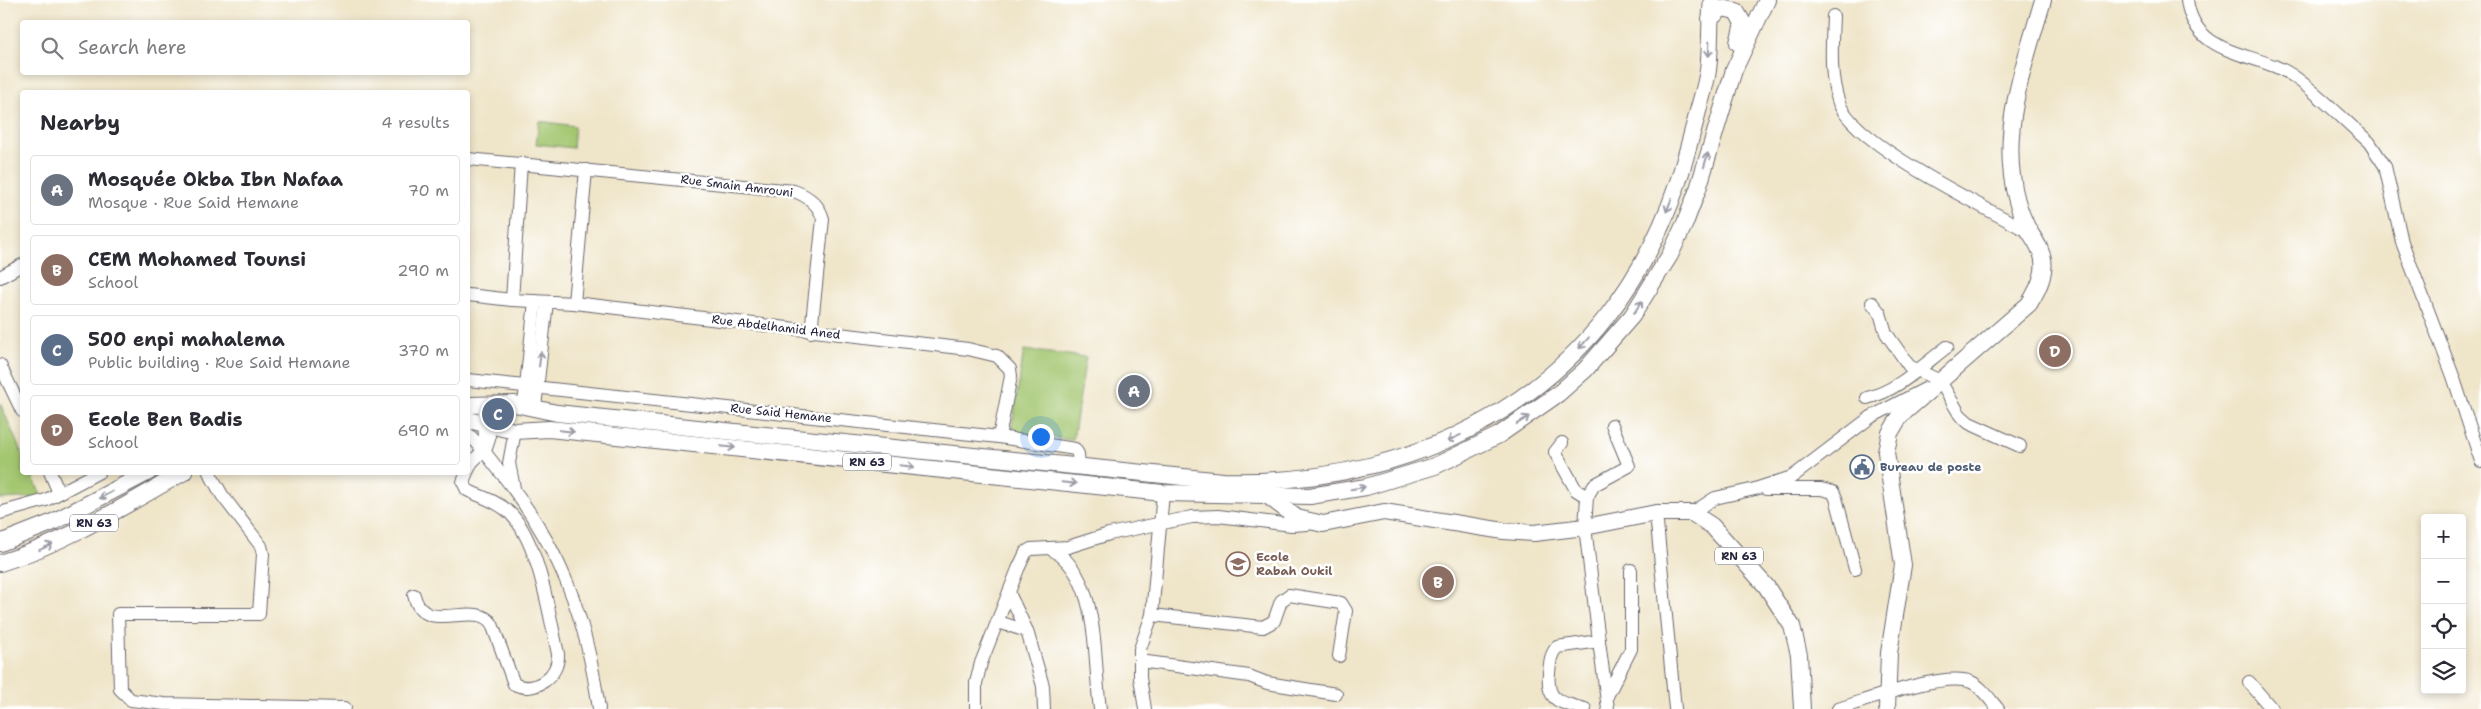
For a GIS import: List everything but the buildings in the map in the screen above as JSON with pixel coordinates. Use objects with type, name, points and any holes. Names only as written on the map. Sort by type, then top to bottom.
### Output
[{"type":"main road","points":[[470,405],[534,408],[725,431],[1250,482],[1291,480],[1336,474],[1402,458],[1470,430],[1516,402],[1559,369],[1578,350],[1627,287],[1641,264],[1670,203],[1684,164],[1706,78],[1712,0]]},
{"type":"main road","points":[[1729,0],[1737,5],[1750,7],[1767,0]]},
{"type":"main road","points":[[1734,70],[1767,0]]},
{"type":"main road","points":[[1887,702],[1889,653],[1903,565],[1888,462],[1887,442],[1894,424],[1900,416],[2018,314],[2035,295],[2042,273],[2043,258],[2030,232],[2016,195],[2011,154],[2014,113],[2043,0]]},
{"type":"main road","points":[[1269,497],[1310,496],[1366,487],[1401,478],[1468,452],[1530,416],[1585,370],[1632,316],[1670,255],[1698,189],[1734,70],[1743,19],[1736,11],[1726,8],[1719,10],[1710,18]]},
{"type":"main road","points":[[483,452],[487,439],[485,416],[492,405]]},
{"type":"main road","points":[[534,408],[542,423],[536,430]]},
{"type":"main road","name":"RN 63","points":[[470,420],[515,432],[554,430],[1163,493],[1269,497]]},
{"type":"main road","points":[[0,543],[51,523],[143,475]]},
{"type":"main road","name":"RN 63","points":[[0,563],[40,550],[179,475]]},
{"type":"main road","points":[[1250,482],[1297,518],[1327,524],[1384,512],[1504,531],[1534,533],[1585,527],[1656,513],[1692,513]]},
{"type":"main road","points":[[1310,496],[1308,513],[1318,523]]},
{"type":"main road","name":"RN 63","points":[[1692,513],[1712,526],[1766,586],[1792,626],[1799,655],[1802,709]]},
{"type":"street","points":[[2187,0],[2192,22],[2210,40],[2225,50],[2277,68],[2296,78],[2378,152],[2390,182],[2402,242],[2454,376],[2481,461]]},
{"type":"street","points":[[1833,16],[1834,84],[1840,104],[1851,122],[1869,138],[1911,165],[2030,232]]},
{"type":"street","name":"Rue Smain Amrouni","points":[[470,159],[794,192],[813,202],[821,212],[822,219],[811,332]]},
{"type":"street","points":[[512,300],[521,163]]},
{"type":"street","points":[[574,303],[586,170]]},
{"type":"street","points":[[0,277],[20,266]]},
{"type":"street","name":"Rue Abdelhamid Aned","points":[[470,295],[512,300],[574,303],[968,349],[997,356],[1010,369],[1011,376],[999,437]]},
{"type":"street","points":[[534,408],[531,387],[541,301]]},
{"type":"street","points":[[1872,303],[1880,312],[1886,333],[1909,366],[1940,381],[1960,415],[1969,423],[2020,446]]},
{"type":"street","points":[[1867,398],[1879,396],[1930,362],[1947,347]]},
{"type":"street","points":[[0,365],[20,406]]},
{"type":"street","name":"Rue Said Hemane","points":[[470,380],[999,437],[1075,449],[1078,454],[1079,466]]},
{"type":"street","points":[[1692,513],[1715,498],[1755,489],[1792,477],[1871,417],[1940,381]]},
{"type":"street","points":[[1608,703],[1585,527],[1588,497],[1594,485],[1629,466],[1612,425]]},
{"type":"street","points":[[514,490],[509,463],[515,432]]},
{"type":"street","points":[[470,436],[514,490],[550,546],[567,578],[588,644],[599,709]]},
{"type":"street","points":[[1562,443],[1555,452],[1576,490],[1588,497]]},
{"type":"street","points":[[470,466],[483,452]]},
{"type":"street","points":[[51,475],[59,493]]},
{"type":"street","points":[[0,513],[12,512],[59,493],[93,475]]},
{"type":"street","points":[[212,475],[222,495],[261,546],[263,554],[259,614],[118,614],[120,689],[131,700],[164,704],[345,708]]},
{"type":"street","points":[[414,595],[416,602],[430,615],[440,617],[481,614],[488,617],[514,684],[520,687],[527,686],[546,680],[554,674],[558,654],[543,583],[527,539],[517,521],[509,512],[495,502],[467,490],[463,482],[466,475]]},
{"type":"street","points":[[1755,489],[1821,489],[1832,492],[1836,498],[1855,569]]},
{"type":"street","points":[[1145,709],[1140,649],[1152,615],[1162,524],[1163,493]]},
{"type":"street","points":[[1656,513],[1675,709]]},
{"type":"street","points":[[976,709],[976,683],[981,663],[1026,552],[1031,549],[1068,547],[1110,534],[1192,517],[1218,516],[1292,524],[1318,523]]},
{"type":"street","points":[[1049,548],[1060,554],[1070,563],[1082,588],[1093,630],[1100,709]]},
{"type":"street","points":[[1608,703],[1631,649],[1631,570]]},
{"type":"street","points":[[1009,593],[1027,631],[1041,678],[1044,709]]},
{"type":"street","points":[[1152,615],[1264,627],[1274,621],[1281,601],[1289,595],[1340,603],[1346,611],[1339,656]]},
{"type":"street","points":[[998,622],[1027,631]]},
{"type":"street","points":[[1585,709],[1558,701],[1550,695],[1548,687],[1552,654],[1557,647],[1565,644],[1599,641]]},
{"type":"street","points":[[1140,661],[1250,676],[1267,683],[1336,694]]},
{"type":"street","points":[[1838,709],[1887,702],[1960,678],[1974,682],[1998,709]]},
{"type":"street","points":[[2249,682],[2272,709]]},
{"type":"green space","points":[[539,121],[575,126],[573,148],[536,144]]},
{"type":"green space","points":[[1024,350],[1086,357],[1073,440],[1011,432]]},
{"type":"green space","points":[[0,403],[20,449],[20,475],[32,475],[42,497],[0,499]]},
{"type":"place","name":"Ecole Ben Badis","points":[[2055,351]]},
{"type":"place","name":"Mosquée Okba Ibn Nafaa","points":[[1134,391]]},
{"type":"place","name":"500 enpi mahalema","points":[[498,414]]},
{"type":"place","name":"Bureau de poste","points":[[1862,467]]},
{"type":"place","name":"Ecole Rabah Oukil","points":[[1238,564]]},
{"type":"place","name":"CEM Mohamed Tounsi","points":[[1438,582]]}]
